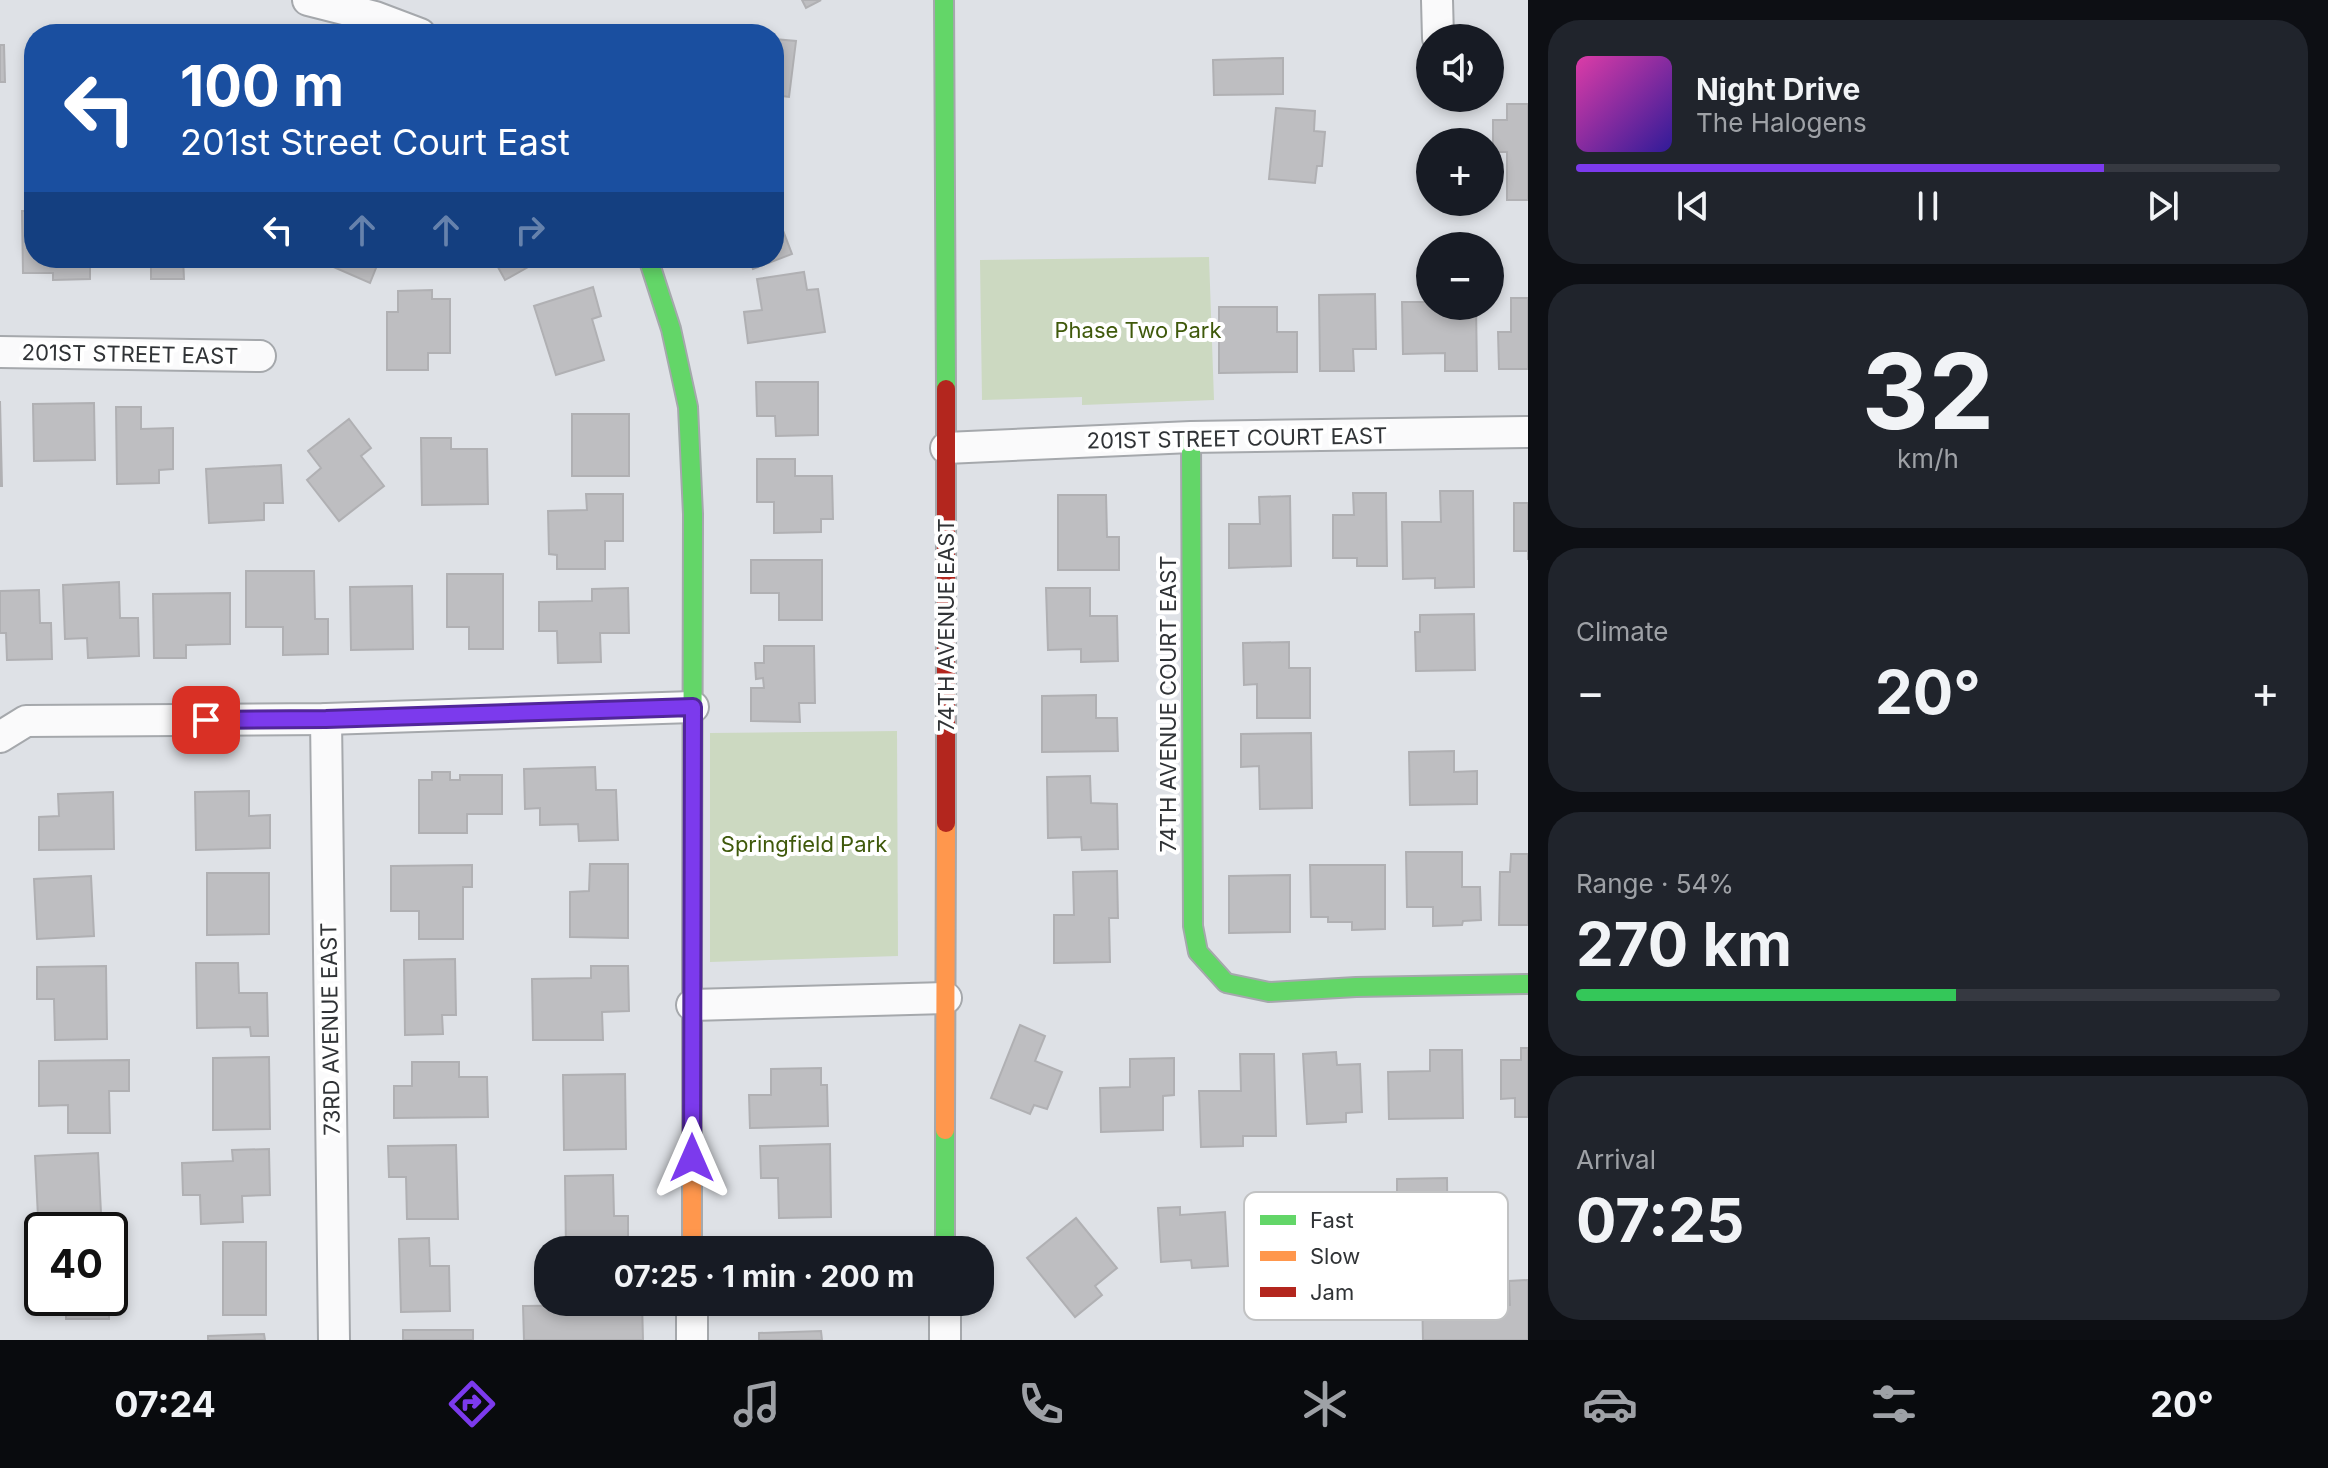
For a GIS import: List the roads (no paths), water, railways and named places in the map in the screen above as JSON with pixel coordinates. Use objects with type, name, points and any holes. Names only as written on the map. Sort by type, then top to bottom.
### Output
[{"type":"street","points":[[308,0],[394,24]]},
{"type":"street","name":"74TH AVENUE EAST","points":[[944,0],[945,1236]]},
{"type":"street","points":[[1437,0],[1438,24]]},
{"type":"street","points":[[651,268],[671,329],[688,407],[693,514],[692,1236]]},
{"type":"street","name":"201ST STREET EAST","points":[[0,352],[260,356]]},
{"type":"street","name":"201ST STREET COURT EAST","points":[[946,448],[1191,437],[1528,432]]},
{"type":"street","name":"74TH AVENUE COURT EAST","points":[[1191,437],[1193,926],[1198,952],[1226,983],[1269,992],[1528,984]]},
{"type":"street","points":[[0,737],[26,721],[326,719],[693,707]]},
{"type":"street","name":"73RD AVENUE EAST","points":[[326,719],[334,1340]]},
{"type":"street","points":[[692,1005],[946,998]]},
{"type":"street","points":[[692,1316],[692,1340]]},
{"type":"street","points":[[945,1316],[945,1340]]},
{"type":"park label","name":"Phase Two Park","points":[[1138,330]]},
{"type":"park label","name":"Springfield Park","points":[[804,844]]}]
